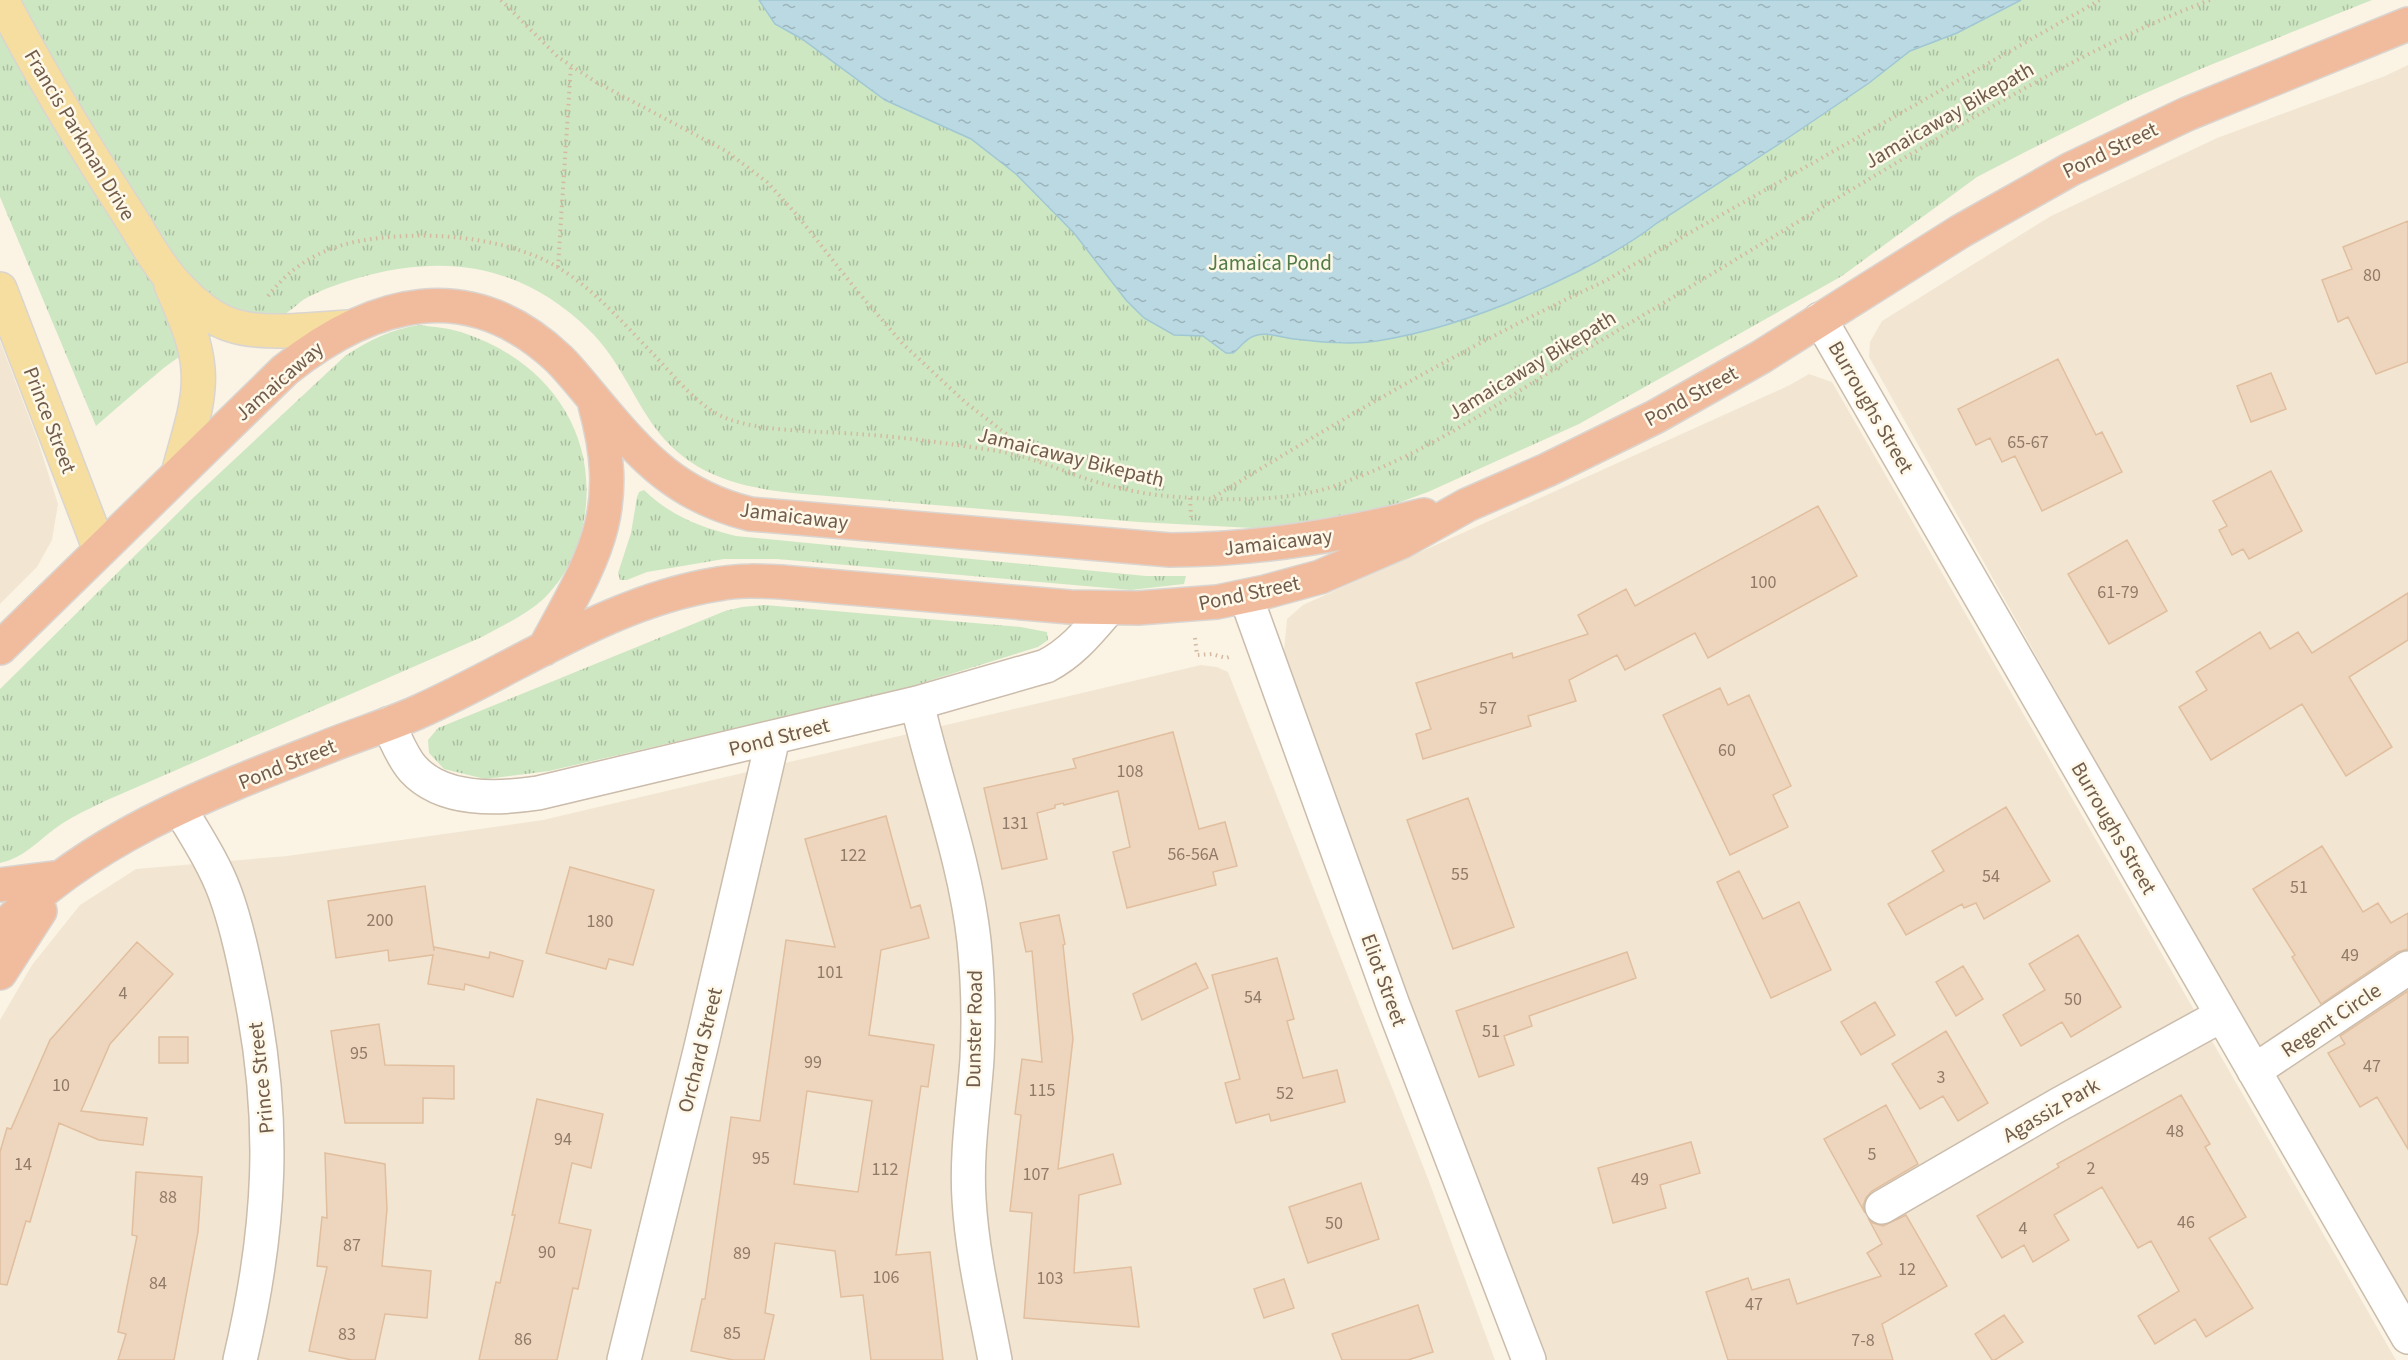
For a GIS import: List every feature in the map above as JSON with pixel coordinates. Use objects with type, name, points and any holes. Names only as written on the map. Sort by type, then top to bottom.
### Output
[{"type":"highway","name":"Pond Street","points":[[1109,608],[1174,606],[1246,597],[1337,571],[1401,542],[1467,505],[1547,470],[1655,417],[1761,357],[1961,231],[2071,169],[2197,110],[2408,24]]},
{"type":"highway","name":"Jamaicaway","points":[[0,648],[285,370],[316,346],[349,327],[377,315],[416,307],[448,306],[484,313],[502,320],[535,339],[565,366],[636,447],[673,481],[714,504],[750,514],[1147,549],[1215,550],[1285,543],[1356,531],[1467,505]]},
{"type":"highway","points":[[544,649],[593,557],[606,510],[608,478],[605,448],[594,400]]},
{"type":"highway","points":[[388,724],[466,690],[597,623],[653,600],[687,590],[733,582],[781,582],[1109,608]]},
{"type":"highway","name":"Pond Street","points":[[0,931],[31,902],[63,877],[126,835],[180,809],[329,746],[388,724]]},
{"type":"highway","points":[[0,885],[63,877]]},
{"type":"highway","points":[[0,973],[63,877]]},
{"type":"main road","name":"Francis Parkman Drive","points":[[2,0],[87,150],[162,267],[179,288],[195,303],[228,324],[241,328],[277,330],[349,327]]},
{"type":"main road","name":"Francis Parkman Drive","points":[[162,267],[189,332],[198,368],[195,403],[178,474]]},
{"type":"main road","name":"Prince Street","points":[[0,289],[100,550]]},
{"type":"street","name":"Burroughs Street","points":[[1820,319],[2408,1337]]},
{"type":"street","name":"Eliot Street","points":[[1246,597],[1393,1005],[1529,1360]]},
{"type":"street","name":"Pond Street","points":[[388,724],[407,761],[422,777],[443,789],[458,793],[492,796],[516,796],[554,790],[917,703],[1046,666],[1059,659],[1081,640],[1109,608]]},
{"type":"street","name":"Dunster Road","points":[[917,703],[959,866],[974,939],[978,1014],[969,1198],[983,1298],[995,1360]]},
{"type":"street","name":"Orchard Street","points":[[624,1360],[701,1047],[773,738]]},
{"type":"street","name":"Prince Street","points":[[180,809],[212,864],[228,902],[251,996],[264,1076],[268,1117],[266,1210],[253,1306],[240,1360]]},
{"type":"street","name":"Regent Circle","points":[[2254,1071],[2408,968]]},
{"type":"street","name":"Agassiz Park","points":[[1882,1207],[2058,1105],[2222,1015]]},
{"type":"path","points":[[501,0],[558,57],[606,87],[726,151],[767,182],[903,344],[965,402],[1044,463]]},
{"type":"path","points":[[1212,498],[1381,399],[1542,310],[1603,282],[2100,0]]},
{"type":"path","name":"Jamaicaway Bikepath","points":[[265,300],[282,279],[304,261],[346,245],[378,238],[432,235],[464,238],[514,250],[558,267],[613,313],[698,399],[725,418],[776,427],[946,443],[1002,452],[1044,463],[1083,478],[1164,496],[1212,498],[1291,496],[1316,492],[1406,457],[2011,95],[2112,42],[2210,0]]},
{"type":"path","points":[[558,267],[571,65]]},
{"type":"path","points":[[1197,655],[1212,654],[1226,658]]},
{"type":"shaded area","points":[[2408,65],[2408,1309],[2195,940],[1869,357],[1870,342],[1882,321],[2051,216],[2217,138],[2385,76]]},
{"type":"shaded area","points":[[0,341],[38,441],[58,504],[52,540],[37,567],[0,604]]},
{"type":"shaded area","points":[[1809,374],[1832,382],[2396,1360],[1545,1360],[1428,1055],[1316,743],[1284,651],[1287,619],[1303,605],[1788,386]]},
{"type":"shaded area","points":[[1201,665],[1217,667],[1228,672],[1427,1176],[1495,1360],[0,1360],[0,1020],[32,965],[80,905],[136,869],[287,856],[543,820]]},
{"type":"green space","name":"Jamaica Pond","points":[[0,0],[2372,0],[2132,99],[1977,177],[1842,276],[1579,424],[1428,492],[1359,517],[1308,525],[1252,528],[1138,522],[803,494],[756,488],[735,482],[695,465],[662,436],[606,350],[589,330],[560,305],[529,287],[498,274],[466,267],[432,266],[398,269],[364,276],[312,295],[281,316],[269,318],[249,314],[241,316],[165,367],[96,426],[0,197]]},
{"type":"green space","points":[[420,325],[461,332],[489,343],[514,358],[537,376],[555,396],[570,420],[580,446],[586,474],[586,505],[575,551],[558,583],[535,606],[482,637],[105,801],[55,828],[18,856],[0,863],[0,689],[193,498],[345,356],[381,336]]},
{"type":"green space","points":[[644,490],[675,514],[710,529],[736,536],[1146,576],[1186,576],[1184,584],[1131,590],[777,559],[724,559],[647,572],[627,580],[620,580],[618,573],[631,533],[637,497],[639,492]]},
{"type":"green space","points":[[765,605],[1021,627],[1047,632],[1048,640],[1038,647],[896,691],[549,771],[485,779],[444,769],[429,753],[428,740],[438,728],[725,611]]},
{"type":"water","name":"Jamaica Pond","points":[[759,0],[2021,0],[1957,33],[1910,51],[1869,83],[1629,243],[1579,271],[1530,294],[1481,314],[1403,336],[1346,343],[1269,334],[1254,336],[1233,353],[1226,353],[1203,336],[1174,335],[1144,318],[1126,300],[1074,233],[1016,174],[971,139],[885,100],[802,39],[775,24]]},
{"type":"building","points":[[2408,221],[2408,362],[2376,374],[2348,317],[2338,322],[2322,280],[2352,269],[2343,247]]},
{"type":"building","points":[[2058,359],[2096,435],[2102,432],[2122,472],[2042,511],[2015,456],[2002,462],[1990,438],[1976,445],[1958,409]]},
{"type":"building","points":[[2271,373],[2286,409],[2251,422],[2237,386]]},
{"type":"building","points":[[2271,471],[2302,531],[2249,559],[2243,549],[2232,555],[2219,530],[2227,526],[2213,501]]},
{"type":"building","points":[[1818,506],[1857,576],[1708,658],[1695,633],[1625,670],[1617,655],[1569,680],[1576,701],[1528,716],[1531,726],[1423,759],[1416,734],[1431,729],[1416,683],[1512,653],[1513,658],[1588,634],[1578,615],[1626,589],[1635,606]]},
{"type":"building","points":[[2127,540],[2167,611],[2109,644],[2068,574]]},
{"type":"building","points":[[2408,593],[2408,640],[2349,677],[2392,747],[2346,776],[2302,704],[2211,760],[2179,707],[2207,690],[2196,672],[2260,632],[2270,649],[2298,632],[2312,653]]},
{"type":"building","points":[[1720,688],[1728,705],[1749,695],[1791,786],[1773,795],[1788,827],[1730,855],[1663,715]]},
{"type":"building","points":[[1173,732],[1199,829],[1225,822],[1237,866],[1213,872],[1216,885],[1127,908],[1113,852],[1130,847],[1118,791],[1064,805],[1063,803],[1055,805],[1055,808],[1037,813],[1047,859],[1002,869],[984,788],[1076,768],[1073,759]]},
{"type":"building","points":[[1468,798],[1514,927],[1453,949],[1407,820]]},
{"type":"building","points":[[2006,807],[2050,881],[1984,919],[1976,903],[1964,908],[1962,904],[1906,935],[1888,904],[1944,871],[1932,851]]},
{"type":"building","points":[[886,816],[911,908],[920,905],[929,938],[881,950],[869,1035],[934,1045],[928,1087],[921,1086],[896,1255],[930,1252],[943,1360],[871,1360],[863,1295],[841,1297],[835,1251],[775,1243],[765,1313],[774,1315],[764,1360],[733,1360],[691,1351],[702,1299],[705,1299],[731,1117],[760,1121],[786,940],[835,947],[805,839]],"holes":[[[807,1091],[872,1101],[858,1192],[794,1184]]]},
{"type":"building","points":[[2322,846],[2363,912],[2378,903],[2391,923],[2408,913],[2408,949],[2398,952],[2321,1004],[2292,957],[2295,955],[2253,889]]},
{"type":"building","points":[[570,867],[654,890],[633,965],[609,959],[606,969],[546,953]]},
{"type":"building","points":[[1739,871],[1763,919],[1799,902],[1831,970],[1771,998],[1717,882]]},
{"type":"building","points":[[425,886],[434,951],[434,947],[489,958],[490,952],[523,961],[513,997],[465,984],[464,990],[428,984],[433,955],[389,961],[388,950],[336,958],[328,901]]},
{"type":"building","points":[[1059,915],[1065,944],[1063,945],[1073,1039],[1058,1169],[1113,1154],[1121,1184],[1079,1195],[1074,1273],[1131,1267],[1139,1327],[1024,1318],[1032,1213],[1010,1211],[1021,1115],[1015,1114],[1022,1059],[1042,1062],[1032,951],[1026,952],[1020,923]]},
{"type":"building","points":[[2078,935],[2121,1007],[2071,1037],[2062,1022],[2021,1046],[2003,1015],[2045,990],[2029,964]]},
{"type":"building","points":[[137,942],[173,974],[110,1044],[81,1111],[147,1118],[143,1145],[99,1140],[59,1123],[30,1222],[26,1221],[7,1285],[0,1284],[0,1152],[7,1128],[11,1129],[50,1040]]},
{"type":"building","points":[[1627,952],[1636,978],[1529,1016],[1532,1026],[1504,1036],[1514,1065],[1479,1077],[1456,1011]]},
{"type":"building","points":[[1277,958],[1294,1019],[1287,1021],[1303,1078],[1337,1070],[1345,1102],[1271,1121],[1269,1114],[1236,1123],[1225,1083],[1240,1079],[1212,975]]},
{"type":"building","points":[[1196,963],[1208,988],[1142,1020],[1133,994]]},
{"type":"building","points":[[1963,966],[1983,999],[1956,1016],[1936,982]]},
{"type":"building","points":[[2408,991],[2408,1149],[2377,1097],[2360,1107],[2328,1053],[2345,1044],[2340,1036]]},
{"type":"building","points":[[1875,1002],[1895,1035],[1861,1055],[1841,1022]]},
{"type":"building","points":[[379,1024],[385,1065],[454,1066],[454,1099],[423,1098],[423,1123],[345,1123],[331,1031]]},
{"type":"building","points":[[1946,1031],[1988,1103],[1958,1121],[1943,1096],[1920,1109],[1892,1064]]},
{"type":"building","points":[[159,1037],[188,1037],[188,1063],[159,1063]]},
{"type":"building","points":[[2181,1095],[2210,1144],[2205,1147],[2246,1217],[2209,1238],[2253,1308],[2206,1337],[2195,1319],[2155,1344],[2138,1316],[2179,1291],[2151,1241],[2138,1248],[2102,1187],[2054,1215],[2069,1240],[2033,1262],[2024,1245],[2002,1258],[1977,1216],[2059,1167],[2057,1164]]},
{"type":"building","points":[[537,1099],[603,1114],[591,1168],[572,1163],[559,1223],[591,1230],[578,1289],[573,1288],[557,1360],[479,1360],[496,1282],[500,1283]]},
{"type":"building","points":[[1886,1105],[1918,1164],[1872,1191],[1863,1206],[1865,1213],[1824,1139]]},
{"type":"building","points":[[1691,1142],[1700,1173],[1660,1185],[1666,1208],[1613,1223],[1598,1168]]},
{"type":"building","points":[[325,1153],[385,1164],[387,1209],[382,1266],[431,1271],[427,1318],[385,1314],[375,1360],[352,1360],[309,1351],[327,1267],[317,1266],[322,1217],[327,1218]]},
{"type":"building","points":[[136,1172],[202,1177],[198,1232],[174,1360],[118,1360],[126,1334],[118,1332],[137,1236],[132,1235]]},
{"type":"building","points":[[1361,1183],[1379,1239],[1308,1263],[1289,1207]]},
{"type":"building","points":[[1906,1215],[1947,1286],[1882,1324],[1893,1360],[1728,1360],[1706,1292],[1748,1278],[1752,1290],[1789,1279],[1797,1304],[1881,1276],[1867,1253],[1882,1244],[1868,1218],[1873,1223],[1883,1226]]},
{"type":"building","points":[[1284,1279],[1294,1308],[1264,1318],[1254,1289]]},
{"type":"building","points":[[1418,1305],[1433,1352],[1408,1360],[1342,1360],[1332,1334]]},
{"type":"building","points":[[2004,1315],[2023,1342],[1992,1360],[1975,1334]]}]
